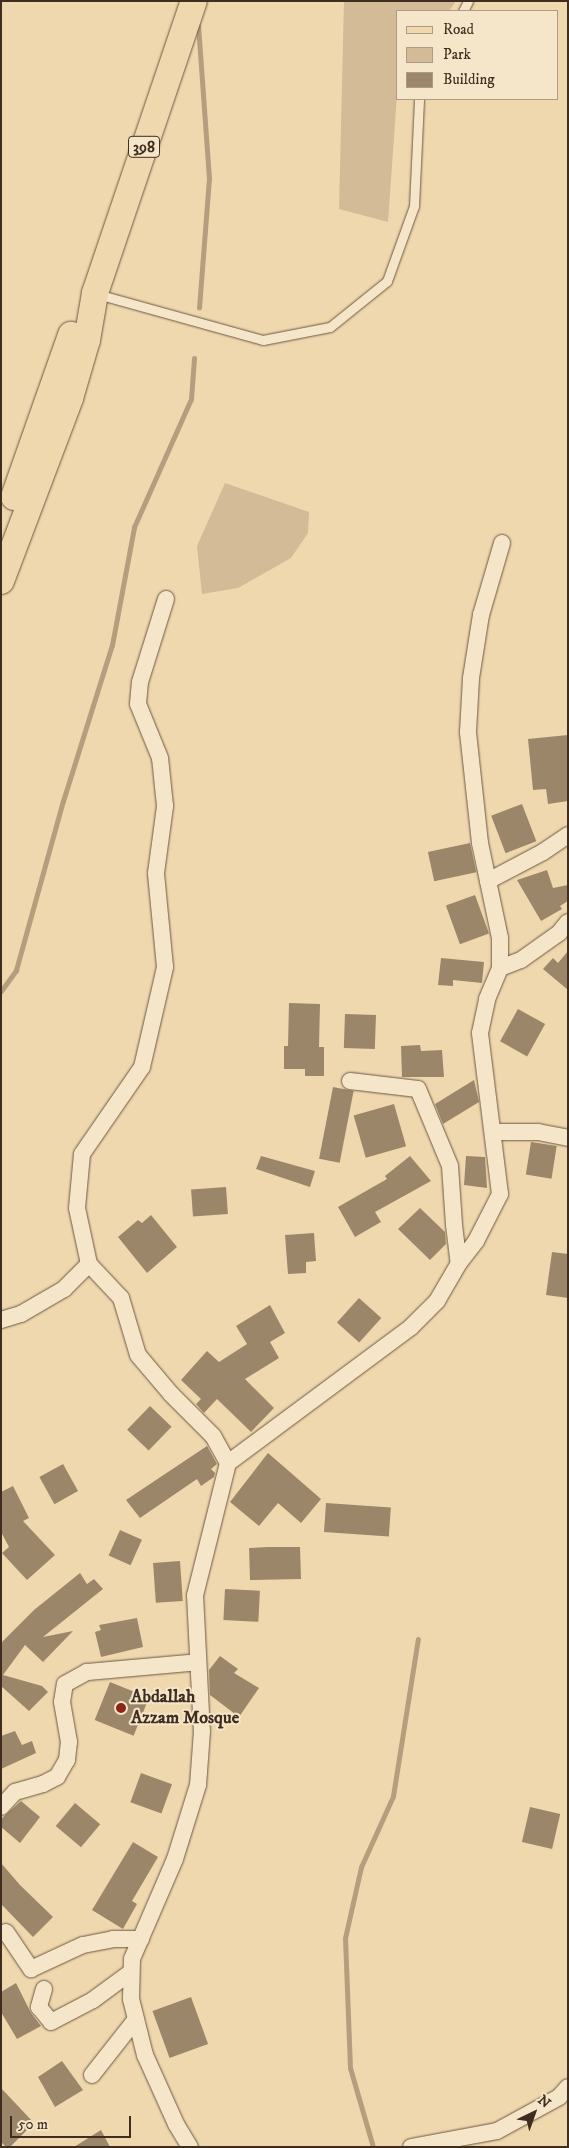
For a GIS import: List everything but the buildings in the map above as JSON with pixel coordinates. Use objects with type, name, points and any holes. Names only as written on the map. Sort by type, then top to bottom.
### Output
[{"type":"main road","name":"398","points":[[1,581],[70,398],[87,340],[95,293],[194,1]]},
{"type":"main road","name":"398","points":[[1,531],[76,323],[95,293]]},
{"type":"street","points":[[190,2147],[176,2124],[145,2055],[130,1999],[131,1972],[132,1958],[174,1859],[198,1785],[202,1731],[195,1595],[228,1464],[411,1328],[437,1301],[480,1234],[500,1194],[480,1033],[487,999],[500,968],[500,938],[480,843],[468,732],[471,678],[481,615],[502,543]]},
{"type":"street","points":[[166,599],[140,682],[138,704],[160,758],[165,806],[156,873],[165,967],[142,1067],[82,1154],[77,1208],[89,1264],[121,1298],[138,1355],[171,1394],[213,1436],[228,1464]]},
{"type":"street","points":[[488,881],[543,852],[568,835]]},
{"type":"street","points":[[500,968],[520,960],[559,933],[568,922]]},
{"type":"street","points":[[350,1081],[418,1089],[450,1166],[454,1225],[460,1263]]},
{"type":"street","points":[[493,1132],[538,1132],[568,1138]]},
{"type":"street","points":[[1,1320],[21,1314],[64,1289],[89,1264]]},
{"type":"street","points":[[1,1806],[15,1792],[43,1784],[57,1777],[66,1760],[69,1742],[62,1702],[65,1684],[87,1672],[198,1662]]},
{"type":"street","points":[[6,1932],[31,1969],[83,1944],[113,1939],[141,1939]]},
{"type":"street","points":[[44,1989],[39,2007],[51,2022],[93,2000],[131,1972]]},
{"type":"street","points":[[92,2075],[136,2019]]},
{"type":"street","points":[[411,2147],[497,2131],[565,2097]]},
{"type":"lane","points":[[95,293],[263,340],[330,327],[387,281],[414,206],[419,100]]},
{"type":"green space","points":[[344,1],[456,1],[450,10],[396,10],[397,100],[388,222],[339,209]]},
{"type":"green space","points":[[225,483],[309,512],[308,533],[291,558],[238,588],[202,594],[197,546]]},
{"type":"waterway","points":[[198,25],[209,178],[199,308]]},
{"type":"waterway","points":[[1,991],[16,970],[63,801],[112,645],[134,527],[191,399],[194,358]]},
{"type":"waterway","points":[[373,2147],[350,2068],[345,1938],[361,1867],[393,1796],[418,1639]]},
{"type":"place","name":"Abdallah Azzam Mosque","points":[[121,1708]]}]
